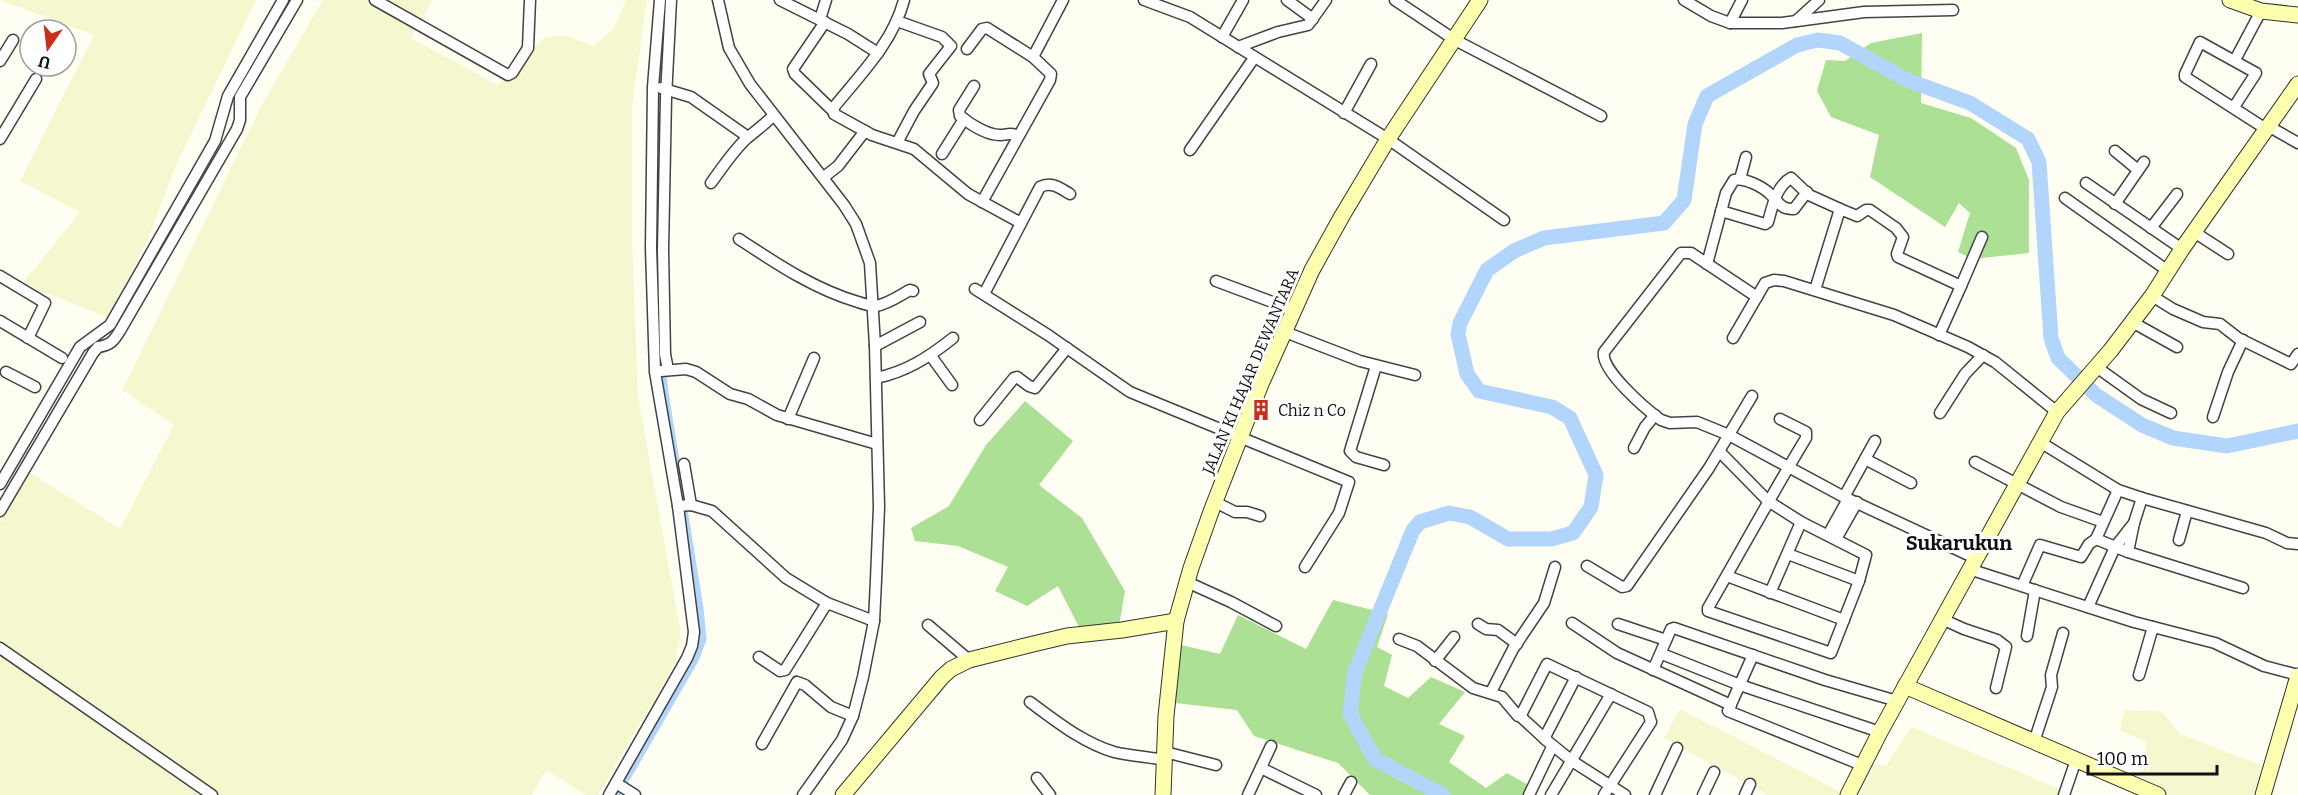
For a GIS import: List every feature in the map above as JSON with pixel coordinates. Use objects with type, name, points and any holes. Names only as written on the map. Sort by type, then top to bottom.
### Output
[{"type":"street","points":[[0,511],[95,343],[110,325],[215,141],[228,96],[283,0]]},
{"type":"street","points":[[0,484],[80,347],[95,343],[108,346],[113,343],[237,129],[240,120],[240,98],[297,0]]},
{"type":"street","points":[[375,0],[508,75],[512,73],[528,48],[530,0]]},
{"type":"street","points":[[660,0],[657,249],[662,371],[685,505]]},
{"type":"street","points":[[660,88],[671,0]]},
{"type":"street","points":[[717,0],[729,48],[750,84],[773,116],[824,177],[856,224],[867,249],[870,263],[874,306],[879,539],[874,621],[853,716],[842,740],[803,795]]},
{"type":"street","points":[[826,0],[822,21],[793,69],[795,74],[838,118],[865,131],[914,149],[968,194],[1021,223]]},
{"type":"street","points":[[833,111],[878,52],[897,21],[904,0]]},
{"type":"street","points":[[1033,57],[1063,0]]},
{"type":"street","points":[[1144,0],[1190,17],[1388,139],[1504,220]]},
{"type":"street","points":[[1222,37],[1243,0]]},
{"type":"street","points":[[1287,0],[1313,19]]},
{"type":"street","points":[[1238,47],[1308,24],[1326,0]]},
{"type":"street","points":[[1395,0],[1455,40],[1601,116]]},
{"type":"street","name":"JALAN KI HAJAR DEWANTARA","points":[[1163,795],[1166,716],[1176,621],[1215,502],[1261,384],[1312,270],[1342,216],[1388,139],[1480,0]]},
{"type":"street","points":[[1684,0],[1711,16],[1730,23],[1796,21],[1864,12],[1953,10]]},
{"type":"street","points":[[1730,23],[1742,0]]},
{"type":"street","points":[[1796,21],[1819,0]]},
{"type":"street","points":[[2230,0],[2298,15]]},
{"type":"street","points":[[784,1],[878,52]]},
{"type":"street","points":[[2235,60],[2271,8]]},
{"type":"street","points":[[897,21],[942,37],[951,46],[929,75],[933,83],[914,111],[897,143]]},
{"type":"street","points":[[967,49],[984,28],[995,32],[1033,57],[1050,72],[1051,77],[982,202]]},
{"type":"street","points":[[0,61],[13,40]]},
{"type":"street","points":[[2234,107],[2256,73],[2200,42],[2184,75],[2234,107],[2267,128],[2298,143]]},
{"type":"street","points":[[1190,150],[1254,58]]},
{"type":"street","points":[[1344,113],[1371,64]]},
{"type":"street","points":[[0,139],[36,79]]},
{"type":"street","points":[[1848,795],[1905,686],[2057,412],[2067,397],[2133,322],[2298,84]]},
{"type":"street","points":[[974,86],[958,113],[964,119],[996,135],[1011,133],[1018,136]]},
{"type":"street","points":[[660,88],[691,97],[748,137]]},
{"type":"street","points":[[711,183],[748,137],[757,132],[773,116]]},
{"type":"street","points":[[942,154],[964,119]]},
{"type":"street","points":[[824,177],[838,166],[865,131]]},
{"type":"street","points":[[2115,151],[2141,166],[2115,204]]},
{"type":"street","points":[[1740,179],[1746,157]]},
{"type":"street","points":[[1721,212],[1765,224],[1768,222],[1775,200],[1785,181],[1791,178],[1807,192],[1854,215],[1868,210],[1876,214],[1896,228],[1904,237],[1897,254],[1898,257],[1961,286]]},
{"type":"street","points":[[1707,264],[1731,183],[1740,179],[1760,187],[1781,206],[1793,210],[1807,192]]},
{"type":"street","points":[[2086,183],[2182,249]]},
{"type":"street","points":[[1070,194],[1052,185],[1043,185],[1036,191],[1021,223],[979,291],[1130,392],[1349,482],[1339,513],[1305,567]]},
{"type":"street","points":[[2151,228],[2177,194]]},
{"type":"street","points":[[2065,198],[2168,271]]},
{"type":"street","points":[[1815,290],[1840,209]]},
{"type":"street","points":[[2194,232],[2228,254]]},
{"type":"street","points":[[1939,335],[1982,237]]},
{"type":"street","points":[[739,238],[785,269],[812,284],[850,300],[874,306],[888,303],[910,290],[913,291]]},
{"type":"street","points":[[1757,297],[1688,252],[1681,253],[1604,352],[1603,358],[1607,367],[1655,415],[1670,423],[1697,422],[1729,435],[1972,564],[2022,586],[2153,627],[2215,643],[2264,666],[2298,676],[2263,795]]},
{"type":"street","points":[[0,276],[45,303],[28,338]]},
{"type":"street","points":[[1732,338],[1765,283],[1774,280],[1784,281],[1885,311],[1983,355],[2057,412]]},
{"type":"street","points":[[1216,281],[1294,310]]},
{"type":"street","points":[[2152,296],[2173,309],[2203,322],[2220,324],[2243,340],[2291,364],[2298,354]]},
{"type":"street","points":[[0,321],[62,358]]},
{"type":"street","points":[[875,346],[920,322]]},
{"type":"street","points":[[2133,322],[2177,347]]},
{"type":"street","points":[[1285,332],[1340,355],[1415,375]]},
{"type":"street","points":[[876,378],[897,372],[930,356],[953,338]]},
{"type":"street","points":[[2213,417],[2228,372],[2243,340]]},
{"type":"street","points":[[980,420],[1016,377],[1030,387],[1036,387],[1067,348]]},
{"type":"street","points":[[1940,413],[1965,374],[1983,355]]},
{"type":"street","points":[[930,356],[952,386]]},
{"type":"street","points":[[788,418],[814,358]]},
{"type":"street","points":[[1376,366],[1350,451],[1356,457],[1384,465]]},
{"type":"street","points":[[662,371],[686,369],[696,372],[730,394],[748,399],[768,411],[877,444]]},
{"type":"street","points":[[2093,369],[2141,399],[2170,413]]},
{"type":"street","points":[[2,374],[35,387]]},
{"type":"street","points":[[1587,566],[1622,587],[1627,586],[1720,452],[1752,396]]},
{"type":"street","points":[[1634,448],[1645,427],[1655,415]]},
{"type":"street","points":[[1720,452],[1768,501],[1801,522],[1866,555],[1859,581],[1833,650],[1827,653],[1712,613],[1708,608],[1768,501],[1807,436],[1806,432],[1780,419]]},
{"type":"street","points":[[1832,537],[1850,499],[1864,459],[1875,441]]},
{"type":"street","points":[[2040,442],[2118,489],[2266,533],[2287,543],[2298,544]]},
{"type":"street","points":[[0,459],[22,472]]},
{"type":"street","points":[[1864,459],[1911,483]]},
{"type":"street","points":[[1975,462],[2061,507],[2103,522]]},
{"type":"street","points":[[609,795],[624,788],[692,646],[694,622],[684,464]]},
{"type":"street","points":[[2022,586],[2040,545],[2081,557],[2089,544],[2096,539],[2118,489]]},
{"type":"street","points":[[2128,552],[2142,498]]},
{"type":"street","points":[[1215,502],[1235,512],[1248,512],[1260,516]]},
{"type":"street","points":[[685,505],[712,511],[786,578],[827,603],[874,621]]},
{"type":"street","points":[[2179,540],[2187,511]]},
{"type":"street","points":[[1770,593],[1801,522]]},
{"type":"street","points":[[2088,607],[2115,547],[2134,522]]},
{"type":"street","points":[[2096,539],[2128,552],[2243,588]]},
{"type":"street","points":[[1788,554],[1859,581]]},
{"type":"street","points":[[1491,692],[1517,644],[1544,603],[1556,567]]},
{"type":"street","points":[[1727,576],[1844,620]]},
{"type":"street","points":[[1187,582],[1276,626]]},
{"type":"street","points":[[2027,636],[2035,590]]},
{"type":"street","points":[[759,657],[780,670],[785,670],[827,603]]},
{"type":"street","points":[[1942,619],[1996,640],[2006,647],[1996,688]]},
{"type":"street","points":[[844,795],[951,669],[969,660],[1058,638],[1176,621]]},
{"type":"street","points":[[1572,623],[1617,653],[1731,705]]},
{"type":"street","points":[[1478,624],[1486,629],[1498,630],[1517,644]]},
{"type":"street","points":[[1618,624],[1666,640]]},
{"type":"street","points":[[928,625],[969,660]]},
{"type":"street","points":[[2139,675],[2153,627]]},
{"type":"street","points":[[1653,670],[1662,654],[1671,629],[1674,628],[1825,680],[1897,701]]},
{"type":"street","points":[[2034,742],[2052,687],[2051,675],[2063,633]]},
{"type":"street","points":[[1435,661],[1454,637]]},
{"type":"street","points":[[1399,639],[1417,646],[1473,688],[1502,697],[1516,715],[1520,716],[1549,743],[1572,761],[1626,795]]},
{"type":"street","points":[[0,648],[212,795]]},
{"type":"street","points":[[1662,654],[1740,685],[1880,732]]},
{"type":"street","points":[[1753,655],[1728,711],[1862,765]]},
{"type":"street","points":[[1520,716],[1545,665],[1550,664],[1648,712],[1651,716],[1650,722],[1604,795]]},
{"type":"street","points":[[1529,795],[1549,743],[1546,735],[1575,677]]},
{"type":"street","points":[[762,744],[797,682],[831,707],[853,716]]},
{"type":"street","points":[[1905,686],[2158,795]]},
{"type":"street","points":[[1551,795],[1611,694]]},
{"type":"street","points":[[1030,702],[1070,730],[1103,748],[1115,752],[1165,756],[1216,765]]},
{"type":"street","points":[[1248,795],[1271,746]]},
{"type":"street","points":[[1655,795],[1677,748]]},
{"type":"street","points":[[2064,795],[2076,760]]},
{"type":"street","points":[[1261,768],[1316,795]]},
{"type":"street","points":[[1703,795],[1714,772]]},
{"type":"street","points":[[1037,778],[1050,795]]},
{"type":"street","points":[[1344,795],[1351,782]]},
{"type":"street","points":[[1745,795],[1750,784]]},
{"type":"green space","points":[[0,0],[256,0],[177,163],[148,238],[108,318],[23,283],[80,212],[20,181],[72,78],[78,78],[78,67],[94,35],[78,29],[78,18],[48,18]]},
{"type":"green space","points":[[323,0],[433,0],[411,38],[498,85],[545,37],[565,35],[594,46],[614,28],[626,0],[647,0],[632,107],[632,239],[638,396],[681,634],[675,663],[598,795],[586,795],[546,770],[532,795],[0,795],[0,523],[29,472],[120,529],[174,425],[122,390],[264,101]]},
{"type":"green space","points":[[1922,33],[1921,103],[1971,118],[2016,148],[2029,180],[2029,253],[1973,259],[1958,252],[1970,213],[1959,203],[1945,227],[1870,177],[1879,135],[1831,117],[1817,91],[1826,60],[1845,61],[1871,43]]},
{"type":"green space","points":[[1025,401],[1073,441],[1039,485],[1082,518],[1125,591],[1119,626],[1083,635],[1058,586],[1027,606],[995,591],[1008,567],[958,546],[915,541],[911,528],[949,506],[986,445]]},
{"type":"green space","points":[[1333,600],[1388,614],[1377,647],[1392,655],[1384,686],[1408,698],[1431,677],[1465,692],[1439,724],[1465,736],[1449,762],[1486,788],[1507,773],[1532,787],[1525,795],[1370,795],[1338,763],[1254,736],[1237,710],[1175,703],[1181,645],[1220,654],[1238,615],[1306,649]]},
{"type":"green space","points":[[1680,709],[1847,795],[1768,795],[1664,738]]},
{"type":"green space","points":[[2124,710],[2162,711],[2179,734],[2262,765],[2253,795],[2161,795],[2138,783],[2147,742],[2120,731]]},
{"type":"green space","points":[[1911,727],[2074,795],[1859,795],[1875,764],[1886,766]]},
{"type":"waterway","points":[[663,21],[666,0]]},
{"type":"waterway","points":[[1443,795],[1375,759],[1350,714],[1355,672],[1413,530],[1420,522],[1449,513],[1470,517],[1508,539],[1551,539],[1573,533],[1591,507],[1596,475],[1570,418],[1552,407],[1479,391],[1467,374],[1458,334],[1460,323],[1487,270],[1514,251],[1544,238],[1664,223],[1684,200],[1695,124],[1707,96],[1797,45],[1818,40],[1840,43],[1907,80],[1970,103],[2028,139],[2039,162],[2051,338],[2058,358],[2096,395],[2142,425],[2173,438],[2227,446],[2298,431]]},
{"type":"waterway","points":[[658,297],[658,116],[661,50]]},
{"type":"waterway","points":[[616,795],[695,658],[702,639],[664,393],[659,338]]},
{"type":"place","name":"Chiz n Co","points":[[1261,410]]},
{"type":"district","name":"Sukarukun","points":[[1959,543]]}]
